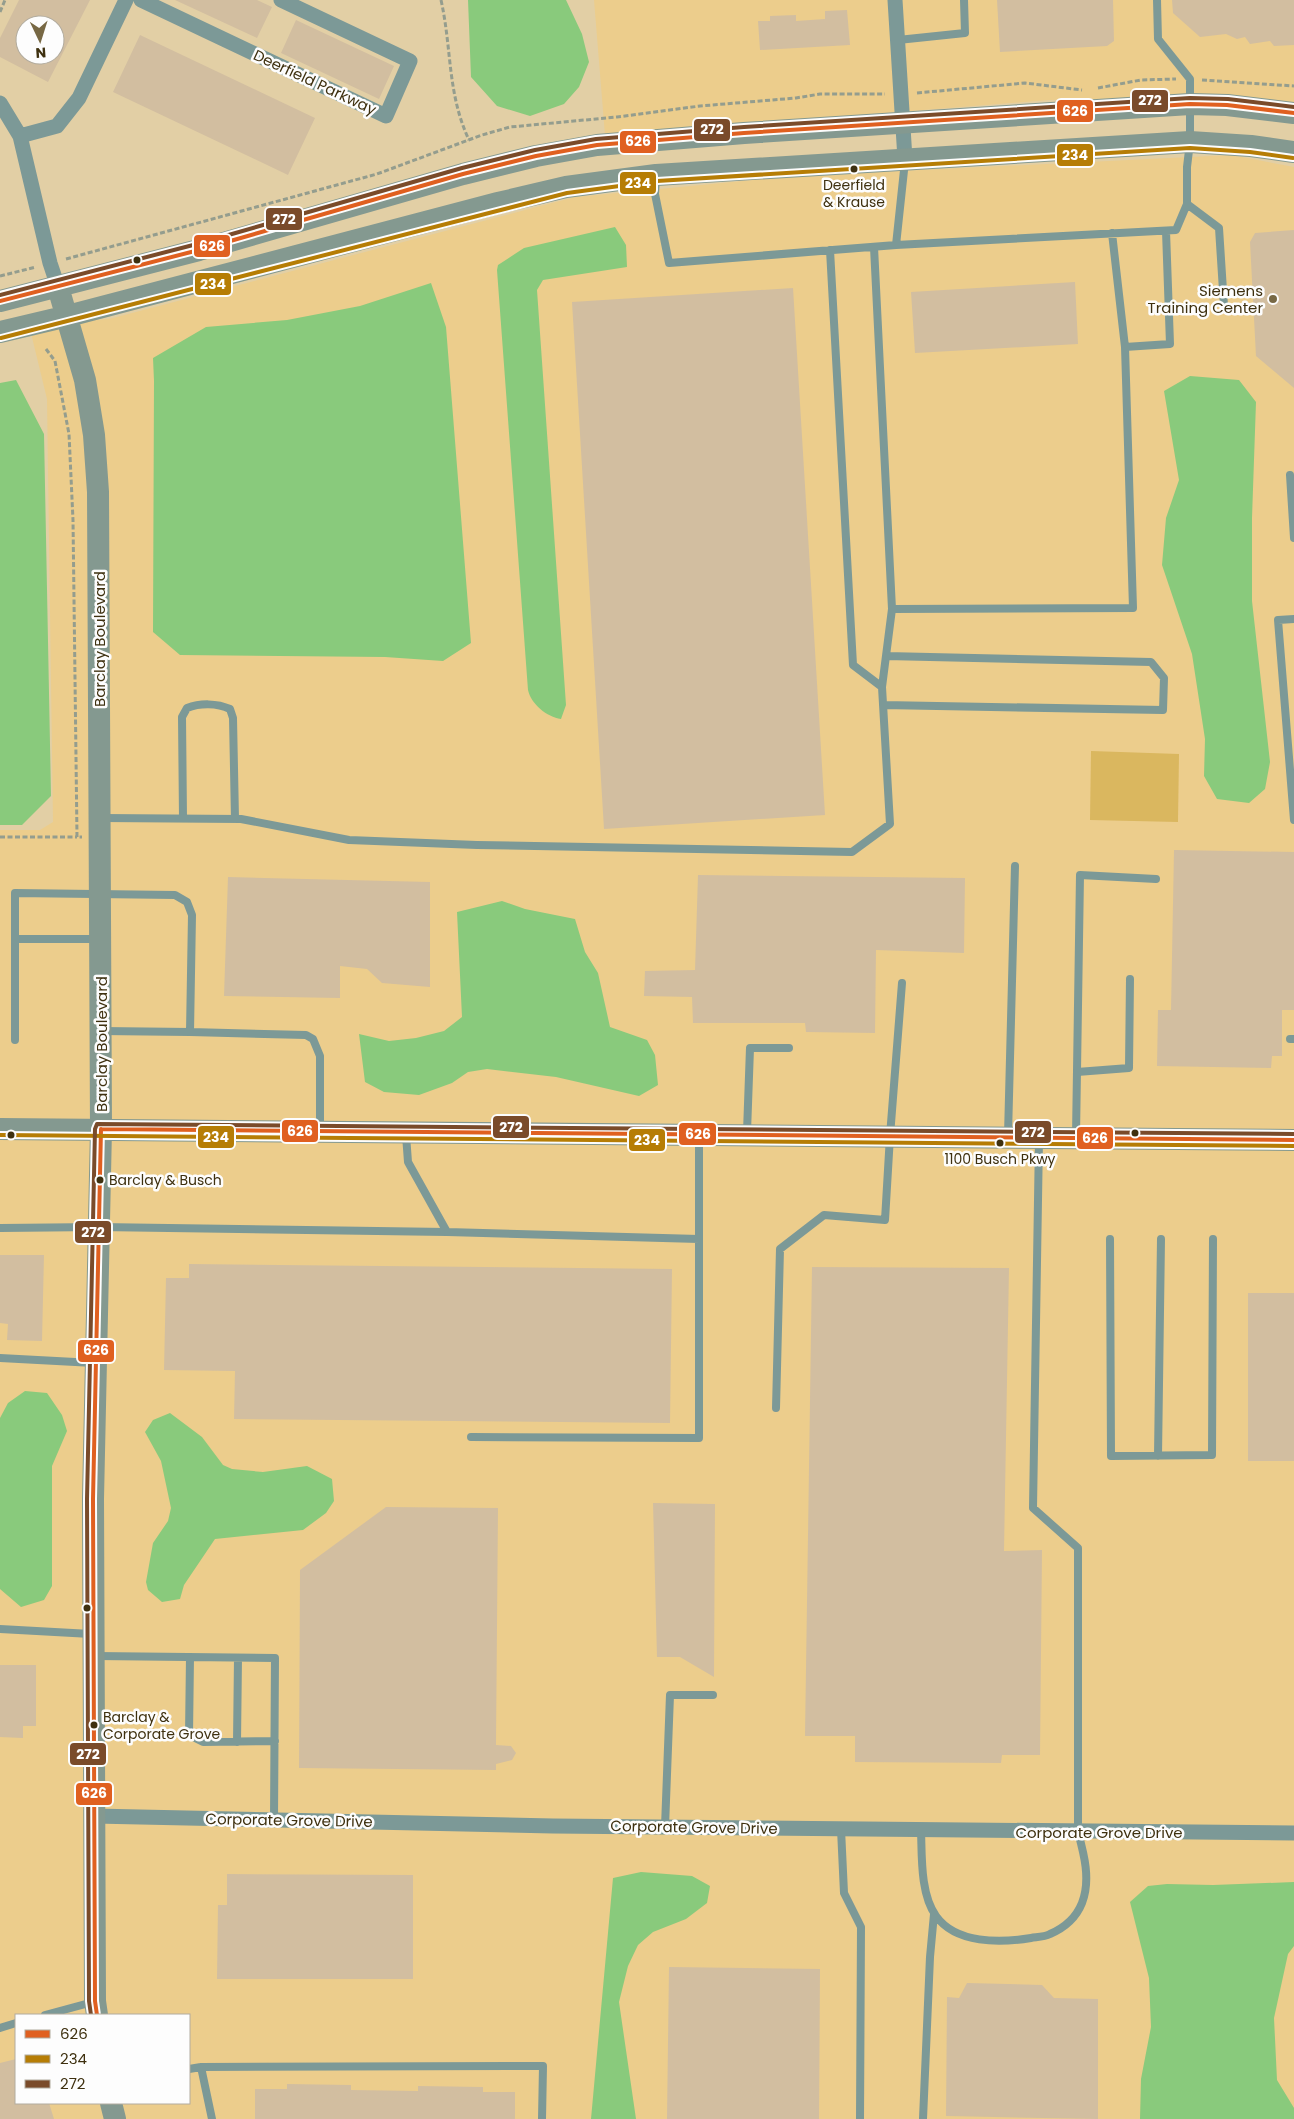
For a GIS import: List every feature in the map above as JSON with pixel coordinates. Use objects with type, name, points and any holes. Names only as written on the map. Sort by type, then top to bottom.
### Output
[{"type":"street","points":[[20,136],[56,126],[74,105],[126,0]]},
{"type":"street","name":"Deerfield Parkway","points":[[141,0],[386,116],[410,61],[281,0]]},
{"type":"street","points":[[896,0],[905,160]]},
{"type":"street","points":[[0,104],[20,136],[50,263],[58,287]]},
{"type":"street","points":[[0,301],[199,250],[463,174],[536,156],[598,145],[903,122],[1190,104],[1227,105],[1294,114]]},
{"type":"street","points":[[0,332],[566,187],[656,175],[1190,142],[1252,146],[1294,152]]},
{"type":"street","name":"Barclay Boulevard","points":[[58,287],[68,316],[85,380],[94,434],[98,492],[101,1129],[93,1499],[96,2008]]},
{"type":"street","points":[[0,1129],[1294,1140]]},
{"type":"street","name":"Corporate Grove Drive","points":[[94,1816],[665,1827],[1294,1833]]},
{"type":"street","points":[[111,2104],[114,2119]]},
{"type":"lane","points":[[898,40],[965,34],[964,0]]},
{"type":"lane","points":[[656,175],[655,194],[669,263],[896,245],[1176,230],[1187,204],[1187,167],[1190,142],[1190,79],[1158,39],[1157,0]]},
{"type":"lane","points":[[896,245],[905,160]]},
{"type":"lane","points":[[1187,204],[1219,228],[1224,306]]},
{"type":"lane","points":[[1125,347],[1170,344],[1166,231]]},
{"type":"lane","points":[[892,609],[1133,608],[1125,347],[1112,234]]},
{"type":"lane","points":[[100,827],[183,818],[235,818],[349,840],[486,845],[852,852],[890,824],[882,687],[892,609],[874,247]]},
{"type":"lane","points":[[830,250],[853,665],[882,687]]},
{"type":"lane","points":[[1290,474],[1294,538]]},
{"type":"lane","points":[[1294,619],[1278,620],[1294,820]]},
{"type":"lane","points":[[883,705],[1163,710],[1164,678],[1151,662],[886,656]]},
{"type":"lane","points":[[183,818],[182,717],[186,708],[195,705],[222,705],[230,709],[233,718],[235,818]]},
{"type":"lane","points":[[1008,1137],[1015,866]]},
{"type":"lane","points":[[1076,1138],[1080,875],[1156,879]]},
{"type":"lane","points":[[15,1040],[15,893],[175,895],[187,902],[192,915],[190,1032]]},
{"type":"lane","points":[[16,939],[100,939]]},
{"type":"lane","points":[[1077,1072],[1129,1068],[1130,979]]},
{"type":"lane","points":[[776,1408],[780,1249],[824,1215],[885,1220],[902,983]]},
{"type":"lane","points":[[100,1030],[306,1035],[313,1038],[320,1056],[320,1131]]},
{"type":"lane","points":[[747,1135],[750,1048],[789,1048]]},
{"type":"lane","points":[[406,1132],[408,1162],[446,1232]]},
{"type":"lane","points":[[471,1437],[698,1438],[699,1134]]},
{"type":"lane","points":[[921,1830],[923,1874],[934,1914],[944,1926],[964,1936],[991,1940],[1018,1940],[1048,1935],[1069,1922],[1082,1903],[1086,1884],[1085,1858],[1078,1832],[1078,1548],[1033,1508],[1039,1137]]},
{"type":"lane","points":[[0,1228],[99,1227],[446,1232],[699,1239]]},
{"type":"lane","points":[[1110,1239],[1111,1456],[1158,1456],[1212,1455],[1213,1239]]},
{"type":"lane","points":[[1158,1456],[1160,1239]]},
{"type":"lane","points":[[0,1358],[96,1363]]},
{"type":"lane","points":[[0,1629],[94,1645],[190,1657],[275,1658],[274,1820]]},
{"type":"lane","points":[[190,1657],[189,1735],[203,1742],[275,1741]]},
{"type":"lane","points":[[237,1742],[238,1658]]},
{"type":"lane","points":[[665,1827],[670,1695],[713,1695]]},
{"type":"lane","points":[[841,1829],[844,1893],[861,1927],[860,2119]]},
{"type":"lane","points":[[923,2119],[930,1957],[934,1914]]},
{"type":"lane","points":[[52,2014],[96,2008]]},
{"type":"lane","points":[[0,2028],[15,2023]]},
{"type":"lane","points":[[190,2069],[201,2067],[543,2066],[542,2119]]},
{"type":"lane","points":[[201,2067],[212,2119]]},
{"type":"path","points":[[0,12],[5,0]]},
{"type":"path","points":[[441,0],[451,80],[460,121],[469,140]]},
{"type":"path","points":[[46,349],[55,361],[69,434],[73,520],[77,837]]},
{"type":"path","points":[[0,837],[77,837],[100,827]]},
{"type":"shaded area","points":[[468,0],[566,0],[582,34],[589,62],[579,87],[564,104],[530,116],[497,106],[471,77]]},
{"type":"shaded area","points":[[594,0],[1294,0],[1294,106],[1231,96],[1050,100],[605,135]]},
{"type":"shaded area","points":[[1231,155],[1294,167],[1294,2119],[0,2119],[0,830],[40,830],[53,822],[47,399],[29,325],[109,319],[575,197],[797,176]]},
{"type":"shaded area","points":[[615,227],[626,245],[627,267],[543,280],[537,290],[566,705],[561,719],[550,716],[540,709],[532,700],[528,690],[497,270],[498,265],[524,248]]},
{"type":"shaded area","points":[[431,283],[446,327],[471,643],[443,661],[385,657],[180,655],[153,632],[153,358],[206,327],[287,320],[360,306]]},
{"type":"shaded area","points":[[1190,376],[1239,380],[1256,402],[1252,518],[1252,601],[1270,762],[1265,789],[1249,803],[1217,799],[1204,776],[1205,739],[1192,654],[1162,565],[1166,518],[1179,480],[1164,391]]},
{"type":"shaded area","points":[[16,380],[44,434],[51,796],[22,825],[0,825],[0,383]]},
{"type":"shaded area","points":[[1091,751],[1179,754],[1178,822],[1090,820]]},
{"type":"shaded area","points":[[502,901],[525,909],[575,919],[585,952],[598,973],[610,1027],[647,1040],[655,1055],[658,1085],[639,1096],[556,1077],[487,1069],[468,1072],[452,1083],[419,1095],[384,1092],[365,1082],[359,1034],[389,1041],[416,1038],[444,1031],[462,1017],[457,912]]},
{"type":"shaded area","points":[[25,1391],[47,1393],[62,1415],[67,1431],[52,1466],[52,1586],[44,1600],[21,1607],[0,1589],[0,1418],[8,1403]]},
{"type":"shaded area","points":[[170,1413],[202,1437],[223,1465],[232,1469],[263,1472],[307,1466],[332,1479],[334,1501],[326,1513],[303,1530],[215,1539],[184,1585],[180,1599],[162,1602],[148,1590],[146,1582],[153,1543],[168,1521],[171,1508],[161,1461],[145,1432],[153,1420]]},
{"type":"shaded area","points":[[641,1872],[692,1876],[710,1886],[707,1903],[686,1919],[653,1932],[638,1945],[628,1966],[619,2002],[636,2119],[591,2119],[613,1878]]},
{"type":"shaded area","points":[[1294,1882],[1294,1946],[1288,1954],[1274,2018],[1277,2080],[1294,2108],[1294,2119],[1140,2119],[1141,2079],[1151,2027],[1149,1978],[1130,1902],[1148,1886]]},
{"type":"building","points":[[19,0],[90,0],[65,49],[65,15],[15,15],[15,65],[0,57],[0,38]]},
{"type":"building","points":[[175,0],[257,0],[272,7],[257,38]]},
{"type":"building","points":[[997,0],[1113,0],[1114,41],[1107,46],[1000,52]]},
{"type":"building","points":[[1172,0],[1294,0],[1294,45],[1274,46],[1270,41],[1250,44],[1245,37],[1237,39],[1226,34],[1200,37],[1173,13]]},
{"type":"building","points":[[847,10],[850,45],[760,50],[758,21],[770,21],[770,16],[796,15],[796,21],[825,19],[825,11]]},
{"type":"building","points":[[296,20],[394,66],[379,99],[281,53]]},
{"type":"building","points":[[140,35],[315,118],[288,175],[113,92]]},
{"type":"building","points":[[15,65],[57,65],[48,82]]},
{"type":"building","name":"Siemens Training Center","points":[[1294,230],[1294,388],[1256,356],[1250,242],[1255,233]]},
{"type":"building","points":[[1075,282],[1078,344],[915,353],[911,292]]},
{"type":"building","points":[[793,288],[825,815],[604,829],[572,302]]},
{"type":"building","points":[[1174,850],[1294,852],[1294,1010],[1282,1010],[1282,1056],[1272,1056],[1271,1068],[1157,1066],[1158,1010],[1171,1010]]},
{"type":"building","points":[[698,875],[965,878],[964,953],[876,950],[875,1033],[806,1032],[805,1023],[693,1023],[692,997],[644,996],[645,971],[695,970]]},
{"type":"building","points":[[228,877],[430,882],[430,987],[382,983],[367,969],[340,966],[340,998],[224,996]]},
{"type":"building","points":[[0,1255],[44,1255],[42,1341],[7,1340],[8,1324],[0,1323]]},
{"type":"building","points":[[189,1264],[672,1269],[670,1423],[234,1419],[235,1371],[164,1370],[166,1278],[189,1278]]},
{"type":"building","points":[[812,1267],[1009,1268],[1004,1551],[1042,1550],[1040,1755],[1002,1755],[1001,1763],[855,1762],[855,1736],[805,1736]]},
{"type":"building","points":[[1248,1293],[1294,1293],[1294,1461],[1248,1461]]},
{"type":"building","points":[[653,1503],[715,1504],[714,1677],[680,1657],[657,1657]]},
{"type":"building","points":[[386,1507],[498,1508],[496,1745],[511,1746],[516,1753],[512,1760],[496,1764],[496,1770],[299,1768],[300,1570]]},
{"type":"building","points":[[0,1665],[36,1665],[36,1726],[23,1726],[23,1738],[0,1737]]},
{"type":"building","points":[[227,1874],[413,1875],[413,1979],[217,1979],[218,1905],[227,1905]]},
{"type":"building","points":[[669,1967],[820,1969],[819,2119],[667,2119]]},
{"type":"building","points":[[967,1983],[1042,1985],[1054,1998],[1098,1999],[1098,2119],[946,2116],[947,1997],[959,1998]]},
{"type":"building","points":[[15,2059],[15,2104],[49,2104],[54,2119],[0,2119],[0,2063]]},
{"type":"building","points":[[287,2084],[351,2085],[351,2090],[418,2091],[418,2086],[483,2087],[483,2092],[515,2092],[515,2119],[255,2119],[255,2089],[287,2089]]},
{"type":"transit line","name":"272","points":[[0,295],[197,244],[462,168],[535,150],[596,139],[744,127],[1190,98],[1228,99],[1294,107]]},
{"type":"transit line","name":"626","points":[[0,301],[199,250],[463,174],[536,156],[597,145],[744,133],[1190,104],[1227,105],[1294,113]]},
{"type":"transit line","name":"234","points":[[1,338],[567,193],[657,181],[1190,148],[1250,152],[1293,158]]},
{"type":"transit line","name":"272","points":[[91,2014],[89,2001],[87,1499],[95,1129],[97,1124],[1294,1134]]},
{"type":"transit line","name":"626","points":[[101,1129],[1294,1140]]},
{"type":"transit line","name":"626","points":[[97,2014],[95,2001],[93,1499],[101,1129]]},
{"type":"transit line","name":"234","points":[[0,1135],[1294,1146]]},
{"type":"place","name":"Deerfield & Krause","points":[[854,169]]},
{"type":"place","name":"Siemens Training Center","points":[[1273,299]]},
{"type":"place","name":"1100 Busch Pkwy","points":[[1000,1143]]},
{"type":"place","name":"Barclay & Busch","points":[[100,1180]]},
{"type":"place","name":"Barclay & Corporate Grove","points":[[94,1725]]}]
